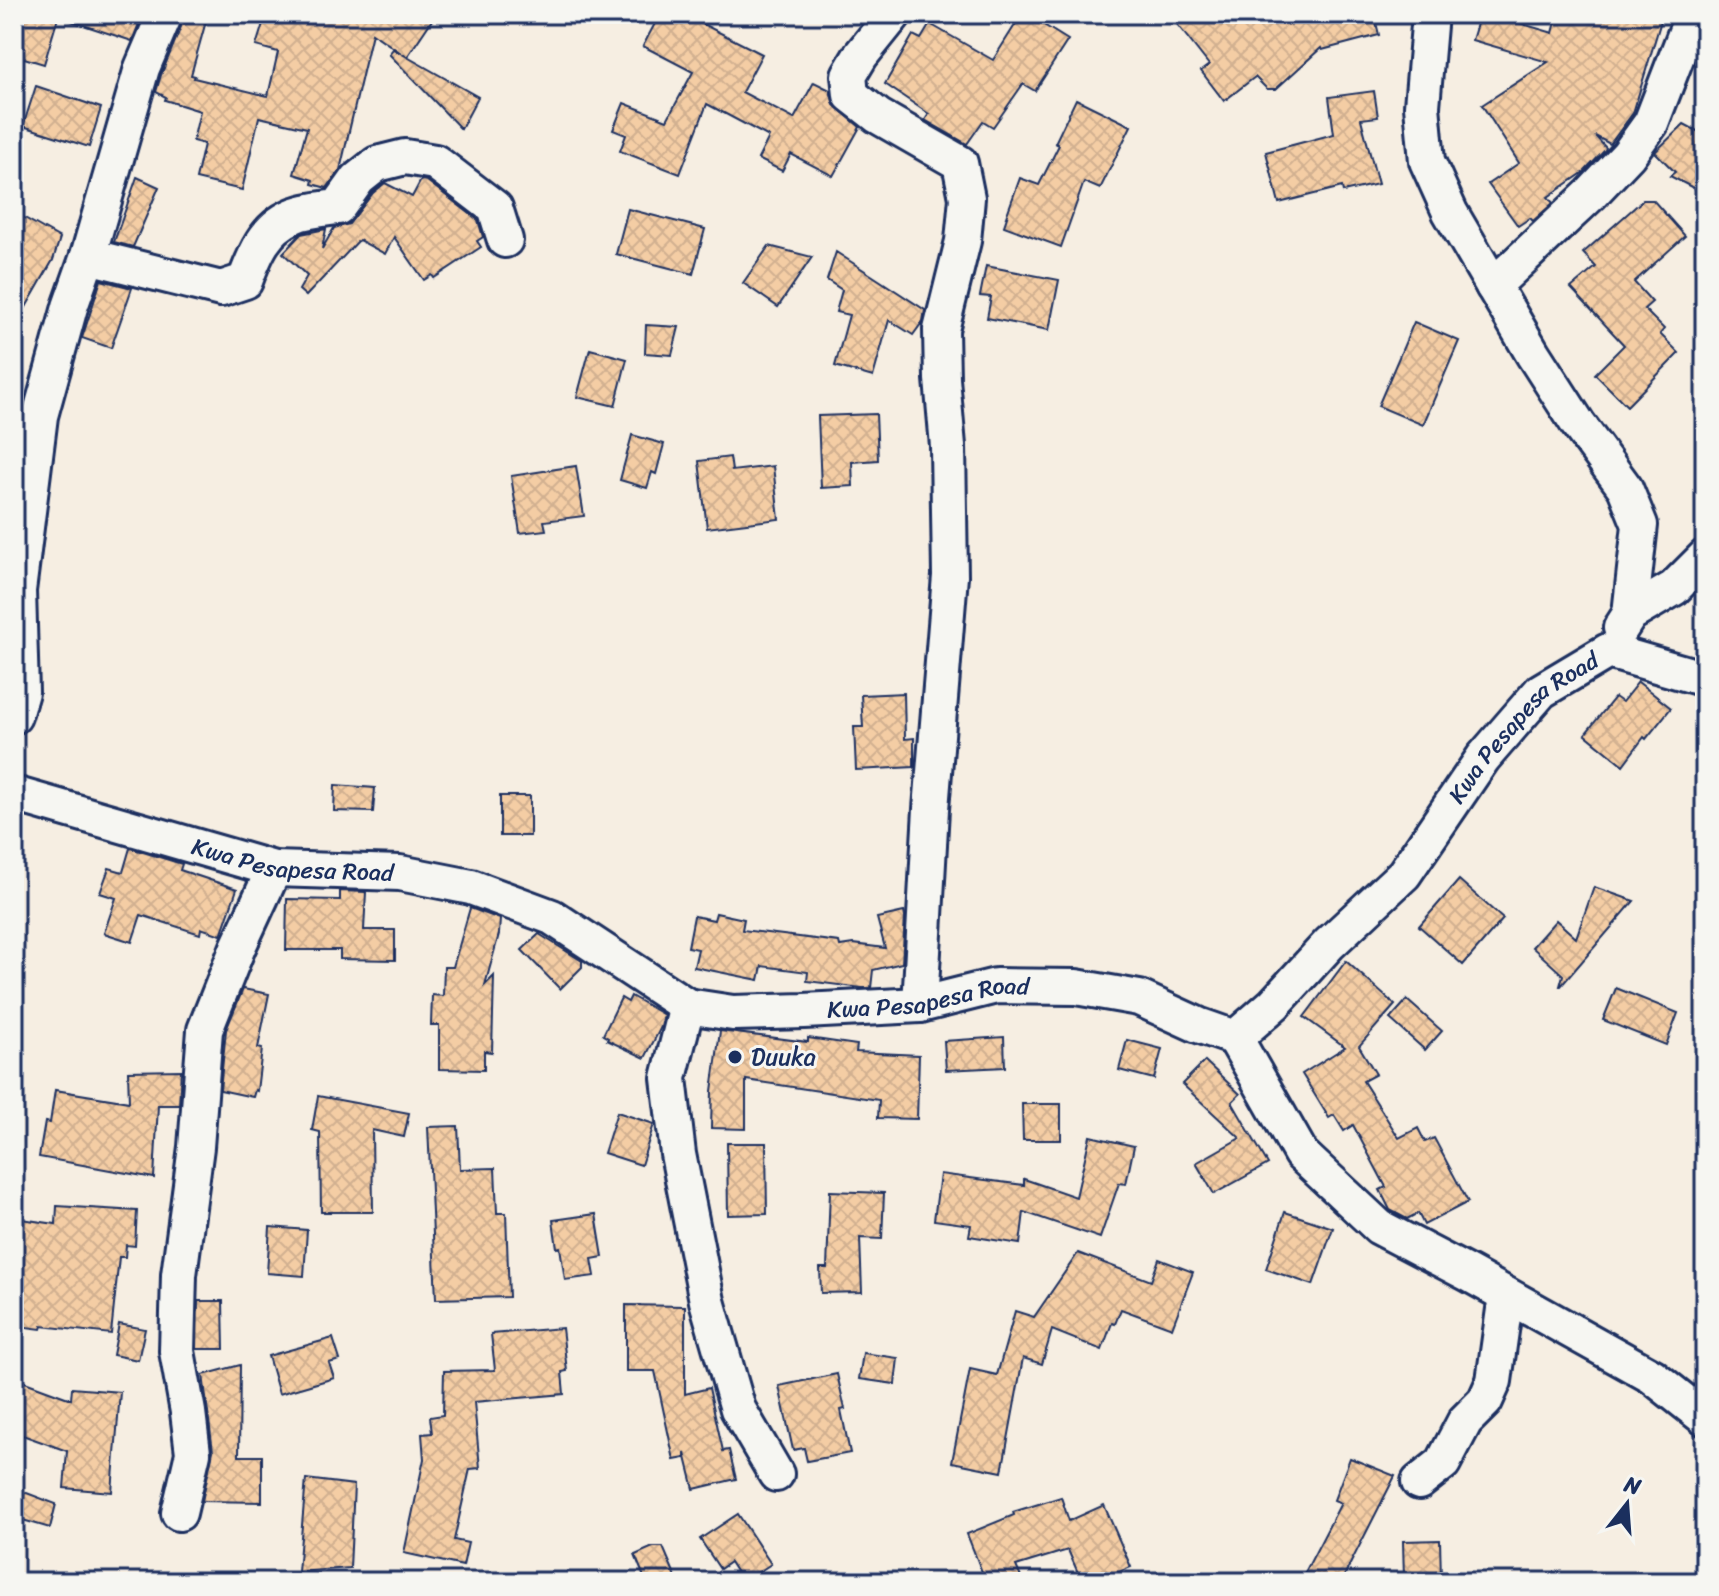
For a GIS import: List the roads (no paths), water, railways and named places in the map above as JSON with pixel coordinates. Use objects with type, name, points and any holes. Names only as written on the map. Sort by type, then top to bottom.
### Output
[{"type":"street","points":[[14,716],[21,692],[18,591],[27,407],[70,307],[88,256],[142,68],[165,14]]},
{"type":"street","points":[[894,14],[849,75],[851,95],[878,116],[960,163],[967,198],[963,241],[941,330],[948,446],[950,576],[931,809],[920,1005]]},
{"type":"street","points":[[1430,14],[1422,106],[1427,161],[1450,212],[1493,286],[1570,413],[1625,488],[1640,525],[1630,614],[1608,651]]},
{"type":"street","points":[[1493,286],[1591,194],[1644,134],[1693,14]]},
{"type":"street","points":[[88,256],[221,289],[245,281],[270,230],[294,215],[338,207],[358,179],[377,164],[405,157],[435,162],[495,208],[505,240]]},
{"type":"street","points":[[1630,614],[1674,588],[1705,557]]},
{"type":"street","name":"Kwa Pesapesa Road","points":[[14,794],[274,869],[400,873],[471,887],[552,917],[687,1006],[733,1013],[920,1005],[996,986],[1076,987],[1139,998],[1235,1038],[1274,1004],[1329,944],[1404,874],[1483,758],[1541,691],[1608,651],[1705,679]]},
{"type":"street","points":[[179,1513],[193,1453],[177,1351],[179,1275],[196,1147],[205,1030],[274,869]]},
{"type":"street","points":[[687,1006],[669,1078],[678,1154],[707,1301],[738,1409],[776,1474]]},
{"type":"street","points":[[1235,1038],[1301,1154],[1379,1227],[1652,1376],[1705,1418]]},
{"type":"street","points":[[1419,1482],[1443,1463],[1465,1421],[1485,1401],[1494,1381],[1506,1295]]},
{"type":"place","name":"Duuka","points":[[735,1057]]}]
